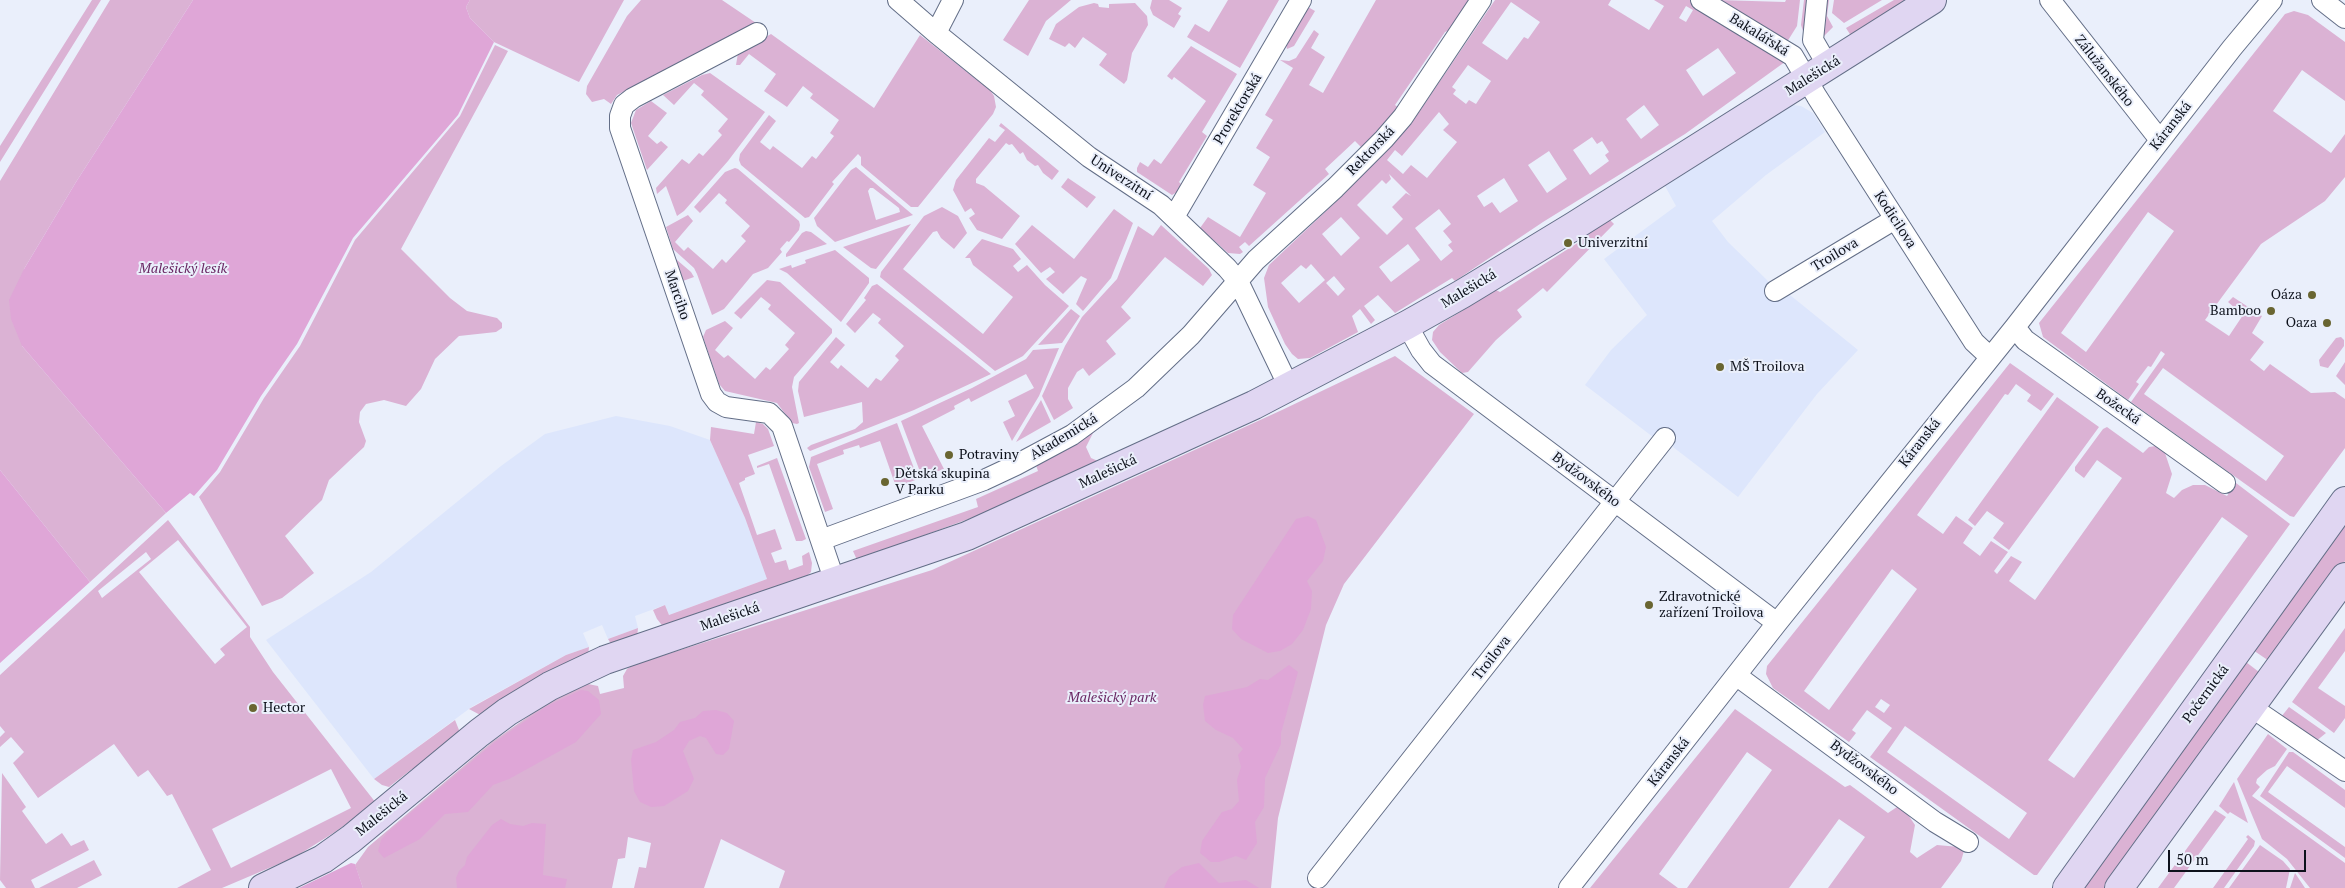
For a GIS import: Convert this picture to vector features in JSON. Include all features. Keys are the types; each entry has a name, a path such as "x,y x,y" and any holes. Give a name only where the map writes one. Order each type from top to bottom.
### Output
{"street":[{"name":"Univerzitní","path":"898,0 1082,152 1152,198 1227,268 1238,281 1289,387"},
{"path":"936,33 953,0"},
{"name":"Prorektorská","path":"1174,217 1301,0"},
{"name":"Rektorská","path":"1238,281 1256,260 1335,188 1403,117 1481,0"},
{"name":"Bakalářská","path":"1702,0 1818,73"},
{"path":"1817,0 1813,40 1818,73"},
{"name":"Malešická","path":"262,888 323,859 351,839 479,733 507,712 550,686 605,660 935,548 998,523 1289,387 1407,325 1574,226 1932,0"},
{"name":"Zálužanského","path":"2050,0 2160,140"},
{"name":"Káranská","path":"1569,888 2272,0"},
{"path":"2322,0 2345,18"},
{"name":"Marciho","path":"757,33 633,98 624,105 620,116 620,128 711,394 726,407 761,410 769,413 785,431 835,582"},
{"name":"Kodicilova","path":"1818,73 1895,219 1974,342 1989,356"},
{"name":"Troilova","path":"1775,291 1895,219"},
{"name":"Akademická","path":"822,540 984,480 1051,448 1072,435 1100,416 1153,374 1191,335 1238,281"},
{"name":"Bydžovského","path":"1407,325 1421,350 1432,364 1777,623"},
{"name":"Božecká","path":"2014,326 2026,340 2225,483"},
{"name":"Troilova","path":"1318,878 1665,438"},
{"name":"Počernická","path":"2067,888 2345,501"},
{"path":"2119,888 2345,577"},
{"name":"Bydžovského","path":"1737,676 1936,822 1968,842"},
{"path":"2251,707 2345,771"}],"shaded area":[{"name":"MŠ Troilova","path":"1793,105 1801,106 1813,113 1825,132 1766,175 1712,221 1728,242 1767,280 1781,299 1790,295 1858,350 1817,394 1738,497 1673,447 1677,437 1655,434 1653,437 1585,385 1611,350 1647,315 1604,259 1676,206 1665,186"},
{"path":"616,416 670,426 710,440 745,518 767,579 669,615 665,605 635,616 638,628 608,639 602,625 583,633 589,647 566,655 473,706 374,779 266,640 371,572 501,466 545,434"}],"green space":[{"path":"92,0 101,0 0,162 0,146"},
{"path":"110,0 193,0 76,182 24,269 22,346 166,513 90,582 0,470 0,181"},
{"name":"Malešický lesík","path":"193,0 470,0 466,7 470,18 494,42 458,115 353,238 297,344 261,396 217,470 194,496 190,493 166,513 22,346 11,319 9,300 24,269 76,182"},
{"path":"470,0 624,0 579,82 494,42 470,18 466,7"},
{"path":"641,0 722,0 756,23 617,95 611,104 604,99 592,102 586,94 587,86 627,16"},
{"path":"1029,0 1071,0 1046,21 1028,56 1003,40"},
{"path":"1152,0 1169,0 1182,8 1178,14 1181,16 1174,28 1153,15 1150,8"},
{"path":"1228,0 1279,0 1240,68 1187,37 1195,24 1209,32"},
{"path":"1376,0 1472,0 1454,28 1445,32 1395,105 1400,109 1364,150 1355,141 1325,169 1329,174 1249,246 1245,242 1239,247 1243,252 1240,254 1228,253 1200,228 1208,217 1240,237 1266,193 1253,185 1270,157 1256,148 1273,120 1265,115 1293,68 1280,60 1289,61 1296,58 1314,30 1319,34 1311,48 1325,57 1309,85 1323,93"},
{"path":"1495,0 1611,0 1608,5 1649,30 1664,6 1654,0 1693,0 1789,59 1685,134 1543,222 1455,281 1452,278 1395,313 1378,295 1364,306 1375,320 1371,324 1360,309 1352,316 1358,332 1310,358 1298,359 1285,344 1268,307 1264,278 1269,265 1342,196 1411,124","holes":["1511,2 1540,22 1528,39 1524,37 1507,60 1482,43","1686,6 1693,10 1686,22 1679,18","1718,48 1736,73 1703,96 1686,70","1468,65 1491,81 1476,104 1469,100 1466,104 1453,94 1456,90 1452,87","1644,105 1659,125 1641,139 1626,119","1439,112 1449,124 1443,130 1457,142 1427,178 1411,165 1403,174 1387,160 1395,150 1402,156","1592,137 1597,144 1602,141 1609,152 1605,155 1609,161 1590,175 1573,150","1549,151 1567,179 1547,193 1528,165","1389,174 1411,196 1406,193 1392,207 1403,219 1387,235 1357,205 1382,180 1386,184 1391,179","1504,178 1518,201 1500,213 1492,202 1484,207 1477,196","1439,209 1451,224 1443,231 1452,242 1448,245 1453,251 1441,261 1415,228","1341,217 1360,238 1341,256 1322,234","1408,244 1420,260 1391,282 1379,267","1311,264 1325,280 1299,303 1281,283 1301,265 1306,269","1334,276 1345,289 1338,296 1326,283"]},
{"path":"1718,0 1785,2 1786,0 1800,0 1797,26 1787,42"},
{"path":"1804,0 1809,0 1805,37 1801,25"},
{"path":"1825,0 1829,0 1827,16 1833,27 1823,37"},
{"path":"1834,0 1882,0 1844,23 1832,13"},
{"path":"1894,0 1915,0 1853,39 1846,28"},
{"path":"1094,3 1098,4 1099,7 1109,8 1109,4 1135,3 1147,16 1148,25 1132,53 1127,80 1124,84 1099,65 1107,54 1083,37 1075,48 1069,43 1065,47 1049,39 1056,24 1079,7"},
{"path":"1308,7 1315,11 1294,46 1287,49 1286,45"},
{"path":"2294,11 2308,15 2345,42 2345,101 2302,70 2273,111 2331,153 2345,134 2345,177 2325,201 2261,244 2205,320 2229,336 2243,315 2228,302 2233,297 2262,316 2252,333 2264,342 2250,360 2264,371 2270,364 2311,393 2335,392 2345,399 2345,448 2294,517 2131,402 2165,354 2161,351 2151,367 2148,366 2136,382 2139,384 2128,400 2043,337 2039,323 2285,14","holes":["2148,212 2174,231 2086,352 2061,333","2163,368 2284,456 2266,481 2144,394"]},
{"path":"771,34 874,108 920,35 990,90 994,96 996,107 993,114 918,207 911,207 861,165 861,157 858,154 832,182 834,184 809,217 805,218 741,165 739,160 740,154 769,115 776,121 760,142 770,150 773,146 802,168 812,156 816,159 834,136 830,133 839,120 810,98 813,94 803,86 787,107 764,91 776,74 749,54 740,65 736,65 738,53"},
{"path":"495,45 508,51 401,249 450,298 467,311 497,318 502,323 502,328 496,332 459,336 435,359 421,389 406,406 384,400 366,404 360,412 359,422 366,441 364,447 329,480 322,500 285,536 314,573 282,598 262,606 199,497 220,472 264,398 300,346 355,240 460,116"},
{"path":"1191,46 1237,74 1202,132 1207,136 1179,182 1181,184 1177,192 1172,195 1137,172 1137,168 1140,162 1148,167 1154,159 1161,164 1206,101 1174,77 1172,80 1167,76"},
{"path":"710,73 765,112 728,161 684,211 677,216 666,186 657,194 656,188 682,159 689,164 699,153 703,156 722,135 718,131 728,119 701,95 704,91 694,83 674,105 663,95 702,75"},
{"path":"651,101 667,113 648,136 657,144 661,141 668,147 647,170 631,123 636,110"},
{"path":"1001,123 1059,171 1052,180 1043,173 1038,165 1035,166 1027,160 1023,152 1020,154 1012,144 1006,143 976,179 976,183 984,186 1020,216 1002,239 977,230 969,218 975,214 971,208 965,212 953,190 956,180 989,138 995,142 1005,130 999,126"},
{"path":"856,167 913,215 835,242 817,226 814,218 851,170","holes":["870,188 873,188 899,208 900,212 876,220 868,191"]},
{"path":"735,168 799,221 800,225 799,230 780,249 782,252 768,268 753,274 724,309 712,315 694,268 673,249 666,227 688,215 693,221 675,242 684,251 688,247 713,269 722,259 726,263 746,241 741,236 750,226 725,203 727,200 719,193 700,213 694,207 725,172"},
{"path":"1068,178 1096,197 1087,208 1061,187"},
{"path":"942,207 958,216 967,233 954,249 941,238 937,231 933,232 903,269 983,334 1013,297 973,265 970,258 965,258 982,239 1013,249 1021,259 1013,266 1018,272 1027,265 1045,285 1069,306 1023,356 995,371 880,277 881,272 924,216"},
{"path":"1114,209 1133,223 1111,278 1083,311 1076,304 1087,279 1081,276 1063,294 1046,279 1055,272 1050,267 1041,273 1015,244 1032,225 1074,259"},
{"path":"1610,220 1614,224 1547,292 1543,288 1517,310 1522,317 1496,340 1468,372 1462,373 1440,352 1432,340 1433,332 1439,325 1496,290 1500,292"},
{"path":"911,224 876,269 871,268 843,247"},
{"path":"1161,225 1209,269 1212,275 1203,286 1165,257 1121,307 1131,318 1106,341 1116,354 1089,376 1083,368 1077,372 1068,388 1068,399 1073,408 1054,420 1042,396 1065,346 1082,317 1117,279 1138,226 1153,236"},
{"path":"806,231 811,232 827,244 786,257 786,254 802,233"},
{"path":"835,250 869,278 869,283 841,322 787,273 779,269 791,265 792,268 806,263 805,260"},
{"path":"670,254 691,272 694,277 680,282"},
{"path":"767,280 780,282 832,329 832,333 794,377 792,387 799,423 797,424 792,423 777,403 725,391 719,384 703,337 706,330 725,321 733,328 715,350 724,358 728,355 755,379 766,367 770,370 789,349 785,345 795,333 768,309 771,305 761,297 741,319 734,313"},
{"path":"877,284 991,374 914,410 810,451 807,448 811,445 855,429 863,422 862,402 804,417 798,391 799,382 836,337 845,345 830,362 838,369 841,365 868,388 876,378 881,381 899,360 895,356 904,346 878,323 881,319 873,313 855,333 846,324 866,300 864,298 872,286"},
{"path":"1071,309 1080,316 1062,343 1038,345"},
{"path":"2341,337 2344,340 2344,346 2328,368 2320,366 2319,360 2336,338"},
{"path":"1059,348 1039,396 1012,441 1003,422 1015,416 1008,401 1034,388 1026,374 971,402 969,398 954,406 955,409 922,426 944,469 922,477 901,421 972,388 1026,359 1033,350"},
{"name":"Malešický park","path":"1395,356 1474,414 1344,584 1326,625 1278,818 1271,888 779,888 785,871 721,839 704,888 634,888 639,867 646,868 651,843 628,837 625,858 618,859 612,888 363,888 355,865 368,847 492,742 546,704 588,684 598,686 600,694 624,688 623,676 627,669 633,665 932,570 1282,410"},
{"path":"2345,362 2345,385 2336,376"},
{"path":"2010,363 2054,394 2041,411 2027,401 2031,395 2016,384 2008,395 2005,394 1917,515 1943,534 1956,516 1973,528 1963,543 1980,556 1991,541 2008,552 1994,571 1997,574 2011,556 2022,562 2009,581 2035,600 2122,478 2097,460 2084,478 2075,471 2075,467 2103,429 2107,427 2143,453 2149,447 2156,446 2165,453 2172,474 2166,493 2174,498 2182,490 2193,485 2205,485 2227,496 2236,483 2290,524 2037,875 2034,875 1870,757 1892,728 1867,710 1852,730 1856,733 1849,742 1773,688 1766,674 1767,666","holes":["2222,517 2248,536 2074,778 2048,760","1892,569 1917,589 1829,710 1804,691","1881,699 1890,705 1884,713 1875,707","1905,726 2027,813 2009,839 1887,752"]},
{"path":"2057,397 2099,427 2009,550 1993,538 2004,523 1987,511 1975,526 1968,520"},
{"path":"1041,400 1051,422 1016,442"},
{"path":"756,422 763,424 768,429 774,446 748,455 755,474 739,483 757,535 775,529 782,549 771,553 775,563 786,560 789,570 803,565 802,556 809,552 812,563 811,572 806,577 665,629 653,610 665,605 669,615 767,579 745,518 710,440 711,427 754,434"},
{"path":"897,423 918,479 902,485 900,482 895,484 880,441 860,448 859,445 843,450 844,454 817,464 833,509 825,512 809,467 811,457"},
{"path":"1094,431 1086,447 1091,458 1098,461 982,514 857,560 853,551 978,507 976,499 1038,471 1036,465"},
{"path":"777,458 806,539 802,541 796,541 769,464 757,468 757,466"},
{"path":"0,470 90,582 0,663"},
{"path":"1308,516 1316,520 1326,547 1323,561 1307,581 1312,591 1311,609 1303,630 1292,644 1280,651 1268,653 1241,639 1232,629 1233,615 1296,519"},
{"path":"2345,516 2345,561 2272,663 2250,648"},
{"path":"168,520 250,627 250,637 273,672 376,803 295,857 222,888 177,888 211,870 172,794 167,796 148,770 138,777 114,744 38,798 13,763 24,752 11,737 0,747 0,737 5,732 0,726 0,675","holes":["178,540 247,627 220,649 225,655 215,664 139,572","146,552 151,559 102,598 98,591","331,769 351,808 231,868 212,829"]},
{"path":"638,628 637,638 611,644 608,639"},
{"path":"2345,628 2345,651 2318,688 2345,706 2345,718 2334,733 2292,702"},
{"path":"589,647 588,656 484,717 469,709 566,655"},
{"path":"2242,659 2263,675 2109,888 2077,888"},
{"path":"1289,665 1298,672 1281,733 1281,744 1265,778 1264,807 1255,822 1257,843 1246,860 1236,856 1219,862 1211,862 1200,853 1202,841 1222,812 1232,809 1239,801 1237,780 1241,767 1238,755 1243,749 1233,738 1216,730 1205,721 1203,705 1205,696 1247,687 1260,679 1268,680"},
{"path":"581,690 588,691 599,700 601,714 576,742 509,779 493,785 468,812 445,814 420,839 384,858 378,851 381,840 388,832 495,742 547,706"},
{"path":"2289,707 2326,733 2315,742 2281,717"},
{"path":"1735,709 1845,787 1850,785 1888,813 1900,805 1902,806 1915,825 1910,852 1917,858 1937,845 1959,847 1964,851 1961,861 1941,888 1828,888 1865,837 1839,819 1789,888 1687,888 1772,770 1747,752 1659,874 1678,888 1590,888"},
{"path":"716,710 727,713 734,721 729,749 723,755 716,754 706,738 700,736 689,741 683,751 694,779 688,791 664,806 651,807 640,802 634,791 631,760 633,750 656,742 674,730 680,722 695,718 703,711"},
{"path":"455,720 461,735 416,773 412,769 389,787 382,785 374,779"},
{"path":"2268,734 2287,749 2275,766 2257,779 2256,783 2260,787 2252,796 2345,863 2345,888 2310,888 2287,859 2262,839 2237,779"},
{"path":"2289,752 2293,752 2345,790 2345,808 2287,766 2268,792 2345,847 2345,858 2260,796"},
{"path":"2,773 26,807 22,811 46,844 62,833 71,846 84,840 89,850 31,880 35,888 6,888 0,880"},
{"path":"2234,782 2248,823 2230,812 2228,814 2219,806"},
{"path":"2215,810 2226,817 2174,888 2158,888"},
{"path":"501,819 510,824 523,826 532,823 546,824 543,875 567,879 565,888 457,888 456,878 459,871 465,865 467,857 492,825"},
{"path":"2248,835 2255,841 2254,846 2224,888 2213,888 2248,839 2246,837"},
{"path":"2260,845 2283,861 2290,869 2286,888 2229,888"},
{"path":"94,860 102,875 77,888 39,888"},
{"path":"351,863 355,864 363,888 299,888"},
{"path":"1199,863 1219,883 1246,880 1259,888 1164,888 1169,877 1182,867"},
{"path":"2295,873 2305,888 2290,888"}],"place":[{"name":"Univerzitní","path":"1568,243"},
{"name":"Oáza","path":"2312,295"},
{"name":"Bamboo","path":"2271,311"},
{"name":"Oaza","path":"2327,323"},
{"name":"MŠ Troilova","path":"1720,367"},
{"name":"Potraviny","path":"949,455"},
{"name":"Dětská skupina V Parku","path":"885,482"},
{"name":"Zdravotnické zařízení Troilova","path":"1649,605"},
{"name":"Hector","path":"253,708"}]}
